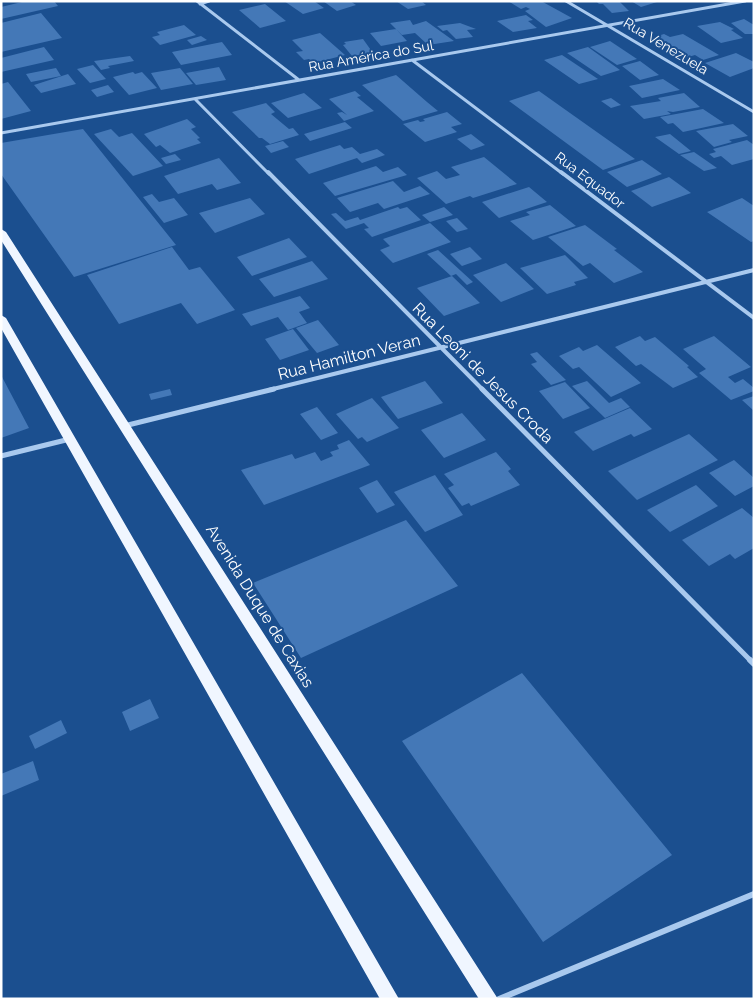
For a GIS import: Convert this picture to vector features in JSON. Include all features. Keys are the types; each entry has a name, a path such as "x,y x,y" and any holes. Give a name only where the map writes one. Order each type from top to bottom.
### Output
{"main road":[{"name":"Avenida Duque de Caxias","path":"1,232 489,999"},
{"path":"1,318 390,999"}],"street":[{"path":"198,2 209,1"},
{"name":"Rua Venezuela","path":"566,1 754,112"},
{"name":"Rua América do Sul","path":"1,133 745,1"},
{"path":"198,2 299,80"},
{"name":"Rua Equador","path":"412,60 754,318"},
{"name":"Rua Leoni de Jesus Croda","path":"194,99 754,664"},
{"name":"Rua Hamilton Veran","path":"124,426 754,270"},
{"path":"1,456 70,439"},
{"path":"499,999 754,894"}],"building":[{"path":"26,1 54,1 58,6 1,19 1,7"},
{"path":"284,1 314,1 324,8 303,14"},
{"path":"323,1 350,1 356,5 337,11"},
{"path":"396,1 421,1 426,5 408,9"},
{"path":"508,1 541,1 572,18 546,27 525,11 530,9 526,7 521,9"},
{"path":"596,1 619,1 629,11 612,13 603,4 599,4"},
{"path":"631,1 657,1 657,2 641,7"},
{"path":"265,4 286,21 260,28 239,10"},
{"path":"41,13 62,38 1,52 1,23"},
{"path":"526,15 533,20 528,21 537,28 513,32 497,21"},
{"path":"744,19 754,25 754,34 745,34 731,23"},
{"path":"410,20 413,25 426,21 454,41 428,45 415,33 402,35 390,23"},
{"path":"720,22 734,29 731,30 743,38 721,43 697,26"},
{"path":"460,23 476,29 467,30 473,37 456,39 447,30 443,31 437,26"},
{"path":"184,25 196,35 160,45 152,37 160,35 157,32"},
{"path":"396,29 407,41 381,46 370,33"},
{"path":"320,33 345,55 314,63 309,59 304,60 296,52 303,51 292,40"},
{"path":"664,34 670,37 683,34 719,55 703,60 695,55 685,58 651,38"},
{"path":"201,36 207,40 192,45 187,40"},
{"path":"363,39 373,53 352,56 343,45 346,44 344,42"},
{"path":"610,41 637,59 617,65 590,47"},
{"path":"222,42 232,55 181,65 172,52"},
{"path":"44,47 54,60 1,72 1,58"},
{"path":"588,47 620,70 601,76 567,53"},
{"path":"736,53 754,62 754,68 730,77 705,63"},
{"path":"562,55 598,79 579,84 544,60"},
{"path":"130,56 134,61 108,66 110,68 101,70 94,61"},
{"path":"640,61 659,75 640,80 622,66"},
{"path":"93,65 106,79 90,83 77,69"},
{"path":"219,67 226,80 196,85 186,73"},
{"path":"56,68 61,76 31,82 26,74"},
{"path":"180,68 193,84 161,90 151,73"},
{"path":"133,72 135,74 142,72 157,88 129,95 113,77"},
{"path":"68,74 76,84 41,93 34,85"},
{"path":"396,75 438,111 403,121 362,85"},
{"path":"663,79 680,90 642,98 629,86"},
{"path":"8,82 31,111 1,119 1,84"},
{"path":"108,85 114,92 97,97 91,90"},
{"path":"355,91 361,96 357,97 374,111 344,121 337,113 342,112 347,115 329,99"},
{"path":"539,91 635,159 603,170 509,101"},
{"path":"304,93 322,108 288,118 271,103"},
{"path":"684,93 700,107 673,112 667,111 671,114 644,119 630,106 661,101 658,98"},
{"path":"611,98 621,105 611,108 601,101"},
{"path":"266,103 275,112 271,114 289,129 293,128 299,135 270,144 259,138 232,112"},
{"path":"703,109 724,123 683,132 673,123 668,124 660,117"},
{"path":"447,112 462,124 451,127 457,132 425,142 403,124 418,120 420,122 425,121 423,119"},
{"path":"187,119 196,127 191,129 200,138 197,139 201,143 170,153 160,145 156,147 144,134"},
{"path":"345,122 352,128 310,141 304,134"},
{"path":"733,124 748,136 729,140 732,142 714,147 696,131"},
{"path":"83,129 176,245 74,277 1,174 1,143"},
{"path":"111,129 119,137 132,133 163,166 133,176 94,134"},
{"path":"471,134 485,145 471,150 457,139"},
{"path":"670,134 691,151 679,154 655,137"},
{"path":"747,140 754,145 754,159 732,165 721,156 714,158 709,154 716,152 713,149"},
{"path":"283,141 289,147 271,153 265,146"},
{"path":"340,145 344,149 352,147 360,154 377,149 385,155 362,163 357,158 309,174 295,159"},
{"path":"694,152 717,168 704,171 680,155"},
{"path":"175,154 181,160 166,164 161,158"},
{"path":"484,157 517,184 473,198 470,196 446,204 417,178 437,171 446,179 460,175 451,167"},
{"path":"219,158 241,183 217,190 212,184 178,194 164,176"},
{"path":"642,160 662,174 627,187 607,172"},
{"path":"376,166 383,172 398,167 407,175 335,196 323,183"},
{"path":"669,177 691,193 652,207 631,191"},
{"path":"393,181 404,192 420,186 430,194 384,209 378,203 350,212 337,198"},
{"path":"529,187 547,202 499,218 482,202"},
{"path":"152,194 159,202 174,198 188,215 164,223 143,197"},
{"path":"250,198 265,214 215,233 199,213"},
{"path":"742,198 754,206 754,241 751,242 707,212"},
{"path":"550,205 576,226 533,240 510,221 530,215 526,212"},
{"path":"398,207 400,209 407,207 421,220 372,237 364,229 369,228 364,223 346,229 331,214 336,213 345,221 358,217 360,220"},
{"path":"444,207 453,215 430,222 422,215"},
{"path":"457,218 468,229 457,232 446,221"},
{"path":"430,223 451,242 393,263 380,250 390,246 383,239"},
{"path":"585,225 617,249 614,250 643,272 614,283 590,263 583,266 548,237"},
{"path":"289,238 307,257 252,276 237,257"},
{"path":"172,247 189,270 200,267 235,310 197,324 181,303 119,324 87,275"},
{"path":"470,247 482,259 462,266 450,254"},
{"path":"438,250 473,282 467,285 456,274 451,276 427,254"},
{"path":"565,255 588,278 574,282 576,285 547,294 520,268"},
{"path":"312,261 328,279 274,297 259,279"},
{"path":"506,263 534,289 501,302 473,275"},
{"path":"452,276 480,303 444,316 417,288"},
{"path":"300,296 310,308 299,312 307,323 288,330 278,317 251,326 242,314"},
{"path":"318,320 339,345 317,353 296,328"},
{"path":"293,329 309,350 280,360 265,339"},
{"path":"640,336 645,341 655,337 689,366 687,367 698,377 673,388 641,364 636,366 615,347"},
{"path":"714,336 751,367 728,377 735,383 743,379 754,388 754,391 731,400 699,373 706,369 683,349"},
{"path":"597,345 641,383 611,397 579,367 573,369 559,356 579,347 583,351"},
{"path":"537,352 566,380 551,385 531,364 537,362 530,354"},
{"path":"1,375 29,428 1,438"},
{"path":"425,381 443,403 398,419 381,397"},
{"path":"587,381 609,403 621,398 630,407 605,418 572,386"},
{"path":"565,382 590,408 563,419 539,391"},
{"path":"170,389 172,395 151,400 149,394"},
{"path":"754,396 754,411 742,400"},
{"path":"372,398 399,428 367,442 362,437 358,439 336,414"},
{"path":"317,407 338,433 321,440 300,414"},
{"path":"630,408 652,429 634,437 631,434 593,451 574,432"},
{"path":"462,413 486,440 444,458 421,430"},
{"path":"689,434 718,460 637,500 608,471"},
{"path":"349,440 370,465 264,505 241,470 292,454 295,459 315,452 321,461 333,456 330,452 339,449 337,445"},
{"path":"496,452 511,469 508,471 520,485 471,506 469,503 462,506 448,488 454,485 444,474"},
{"path":"734,460 754,478 754,486 735,496 709,473"},
{"path":"435,475 463,515 425,532 394,492"},
{"path":"377,480 395,505 377,513 359,488"},
{"path":"696,485 718,506 670,532 647,510"},
{"path":"742,508 754,518 754,548 735,559 730,554 709,566 682,540"},
{"path":"406,520 458,586 301,658 253,583"},
{"path":"522,673 672,855 543,942 402,741"},
{"path":"150,699 159,718 130,731 122,712"},
{"path":"61,720 67,733 35,749 29,736"},
{"path":"33,761 39,780 1,796 1,774"}]}
